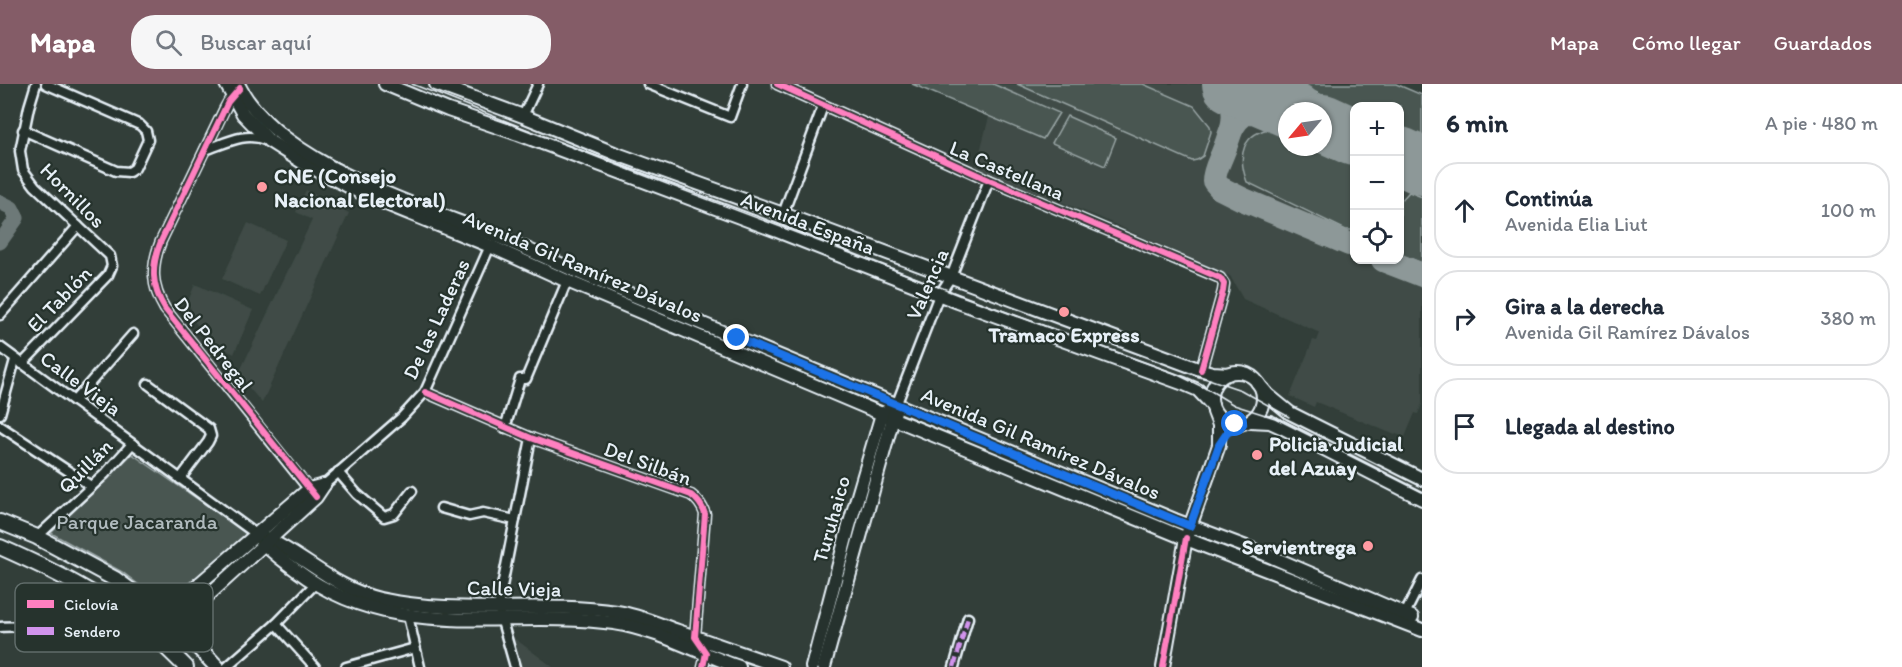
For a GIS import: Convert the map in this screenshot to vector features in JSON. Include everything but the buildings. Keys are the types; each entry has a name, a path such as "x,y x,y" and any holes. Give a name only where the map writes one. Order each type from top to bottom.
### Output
{"main road":[{"name":"Avenida España","path":"385,84 448,110 777,231 939,295 1184,384 1198,390 1213,408"},
{"name":"Avenida España","path":"435,84 614,153 1201,370 1228,374"},
{"name":"Avenida Gil Ramírez Dávalos","path":"234,88 249,122 268,141 322,174 587,276 897,404 1188,532"},
{"name":"Avenida Gil Ramírez Dávalos","path":"234,88 286,140 310,156 404,206"},
{"name":"Avenida Gil Ramírez Dávalos","path":"492,241 567,281 888,416 1403,618 1422,630"},
{"path":"1219,445 1219,424 1213,408 1211,392 1215,383 1228,374 1244,373 1290,413 1422,479"},
{"path":"1163,667 1188,532 1219,445 1227,433 1247,423 1259,413 1263,402 1261,388 1257,382"},
{"name":"Turuhaico","path":"812,667 849,526 888,416 897,404"},
{"path":"1213,408 1227,423 1270,422 1422,499"},
{"path":"824,667 862,530 888,416"},
{"name":"De las Laderas","path":"200,583 256,534 324,484"},
{"name":"De las Laderas","path":"213,591 267,542 312,493"},
{"path":"0,522 37,537 121,583"},
{"path":"849,526 862,530"},
{"name":"Calle Vieja","path":"256,534 315,584 353,603 379,611 408,616 452,619 500,613 579,608 620,612 781,667"},
{"name":"Calle Vieja","path":"267,542 339,584 369,596 428,606 617,624 644,631 705,661 739,667"},
{"path":"0,547 73,583"},
{"name":"Avenida Gil Ramírez Dávalos","path":"1403,618 1422,621"},
{"path":"170,652 186,667"},
{"path":"203,652 217,667"}],"street":[{"name":"Hornillos","path":"36,84 23,130 20,152 23,170 35,186 110,256"},
{"path":"23,130 116,171 129,172 135,168 148,140 146,131 140,125 46,84"},
{"path":"523,116 538,84"},
{"path":"648,84 730,117 742,84"},
{"name":"La Castellana","path":"777,84 989,180 1220,278 1224,284 1201,370"},
{"name":"Del Pedregal","path":"234,88 155,255 153,277 155,290 165,309 312,493"},
{"path":"783,214 823,106"},
{"path":"205,150 248,136 268,141"},
{"name":"Valencia","path":"897,404 939,295 951,277 989,180"},
{"path":"0,315 78,226"},
{"name":"De las Laderas","path":"324,484 402,417 425,392 492,241"},
{"name":"El Tablón","path":"0,414 19,362 108,274 112,266 110,256"},
{"path":"505,428 520,379 526,379 567,281"},
{"path":"74,400 133,333"},
{"name":"Calle Vieja","path":"0,347 256,534"},
{"path":"148,384 209,429 211,436 208,442 180,479"},
{"name":"Del Silbán","path":"425,392 505,428 691,495 697,500 705,514 695,637"},
{"path":"0,426 91,486"},
{"path":"515,667 500,613 531,438"},
{"name":"Quillán","path":"37,537 105,474 132,444"},
{"path":"338,472 357,494 384,517 394,514 412,491"},
{"path":"441,508 469,516 481,513 515,520"},
{"path":"1403,618 1422,580"},
{"path":"227,667 276,624 315,584"},
{"path":"408,616 420,667"},
{"path":"954,667 968,618"},
{"path":"276,624 315,667"},
{"path":"0,627 15,626"},
{"path":"695,637 705,661"},
{"path":"345,667 415,648"}],"shaded area":[{"path":"912,84 1396,84 1422,95 1422,404 1418,414 1415,413 1405,437 1316,402 1314,407 1290,396 1313,340 1317,341 1320,333 1243,299 1230,276 1096,216 976,167 989,117"},
{"path":"306,190 349,213 262,403 238,375 312,220 296,212"},
{"path":"248,223 286,240 260,296 222,279"},
{"path":"195,284 253,310 234,354 210,341 189,315 191,308 186,306"},
{"path":"514,638 553,667 522,667"}],"green space":[{"path":"912,84 993,84 1059,113 1043,139"},
{"path":"1017,84 1143,84 1194,106 1210,126 1211,132 1203,156 1192,161"},
{"path":"1297,84 1396,84 1422,95 1422,137 1404,130 1404,102 1350,102 1350,107"},
{"path":"1067,116 1116,138 1105,166 1052,143"},
{"path":"1273,128 1278,130 1278,156 1332,155 1350,163 1350,230 1247,182 1242,163 1245,147 1254,135"},
{"path":"1409,192 1422,197 1422,263 1404,256 1404,198"},
{"name":"Parque Jacaranda","path":"132,454 247,533 190,583 136,583 122,572 51,533"},
{"path":"253,538 260,545 213,587 213,583 204,583"}],"waterway":[{"path":"0,202 12,208 17,218 0,242"}],"taxiway":[{"path":"1221,84 1232,104 1234,116 1232,128"},
{"path":"1278,107 1251,110 1237,120 1216,169 1214,181 1220,188 1242,199 1350,244"},
{"path":"1404,174 1422,171"},
{"path":"1393,264 1422,275"}],"runway":[{"path":"1231,84 1278,104"},
{"path":"1332,127 1350,135"},
{"path":"1404,158 1422,166"}],"tram line":[{"path":"412,84 630,170 1174,373 1234,405 1275,418 1422,492"},
{"path":"1191,373 1241,390 1289,417"}],"marked path":[{"path":"954,667 968,618"}],"cycle path":[{"path":"777,84 989,180 1220,278 1224,284 1223,291 1201,370"},
{"path":"240,88 228,102 161,241 155,259 155,284 165,309 316,497"},
{"path":"425,392 531,438 691,495 696,499 705,514 695,637 706,653 703,667"},
{"path":"1163,667 1186,538"}],"place":[{"name":"CNE (Consejo Nacional Electoral)","path":"262,187"},
{"name":"Tramaco Express","path":"1064,312"},
{"name":"Policia Judicial del Azuay","path":"1257,455"},
{"name":"Servientrega","path":"1368,546"}],"route":[{"path":"737,338 1190,526 1219,445 1227,433 1243,424 1235,424"}]}
